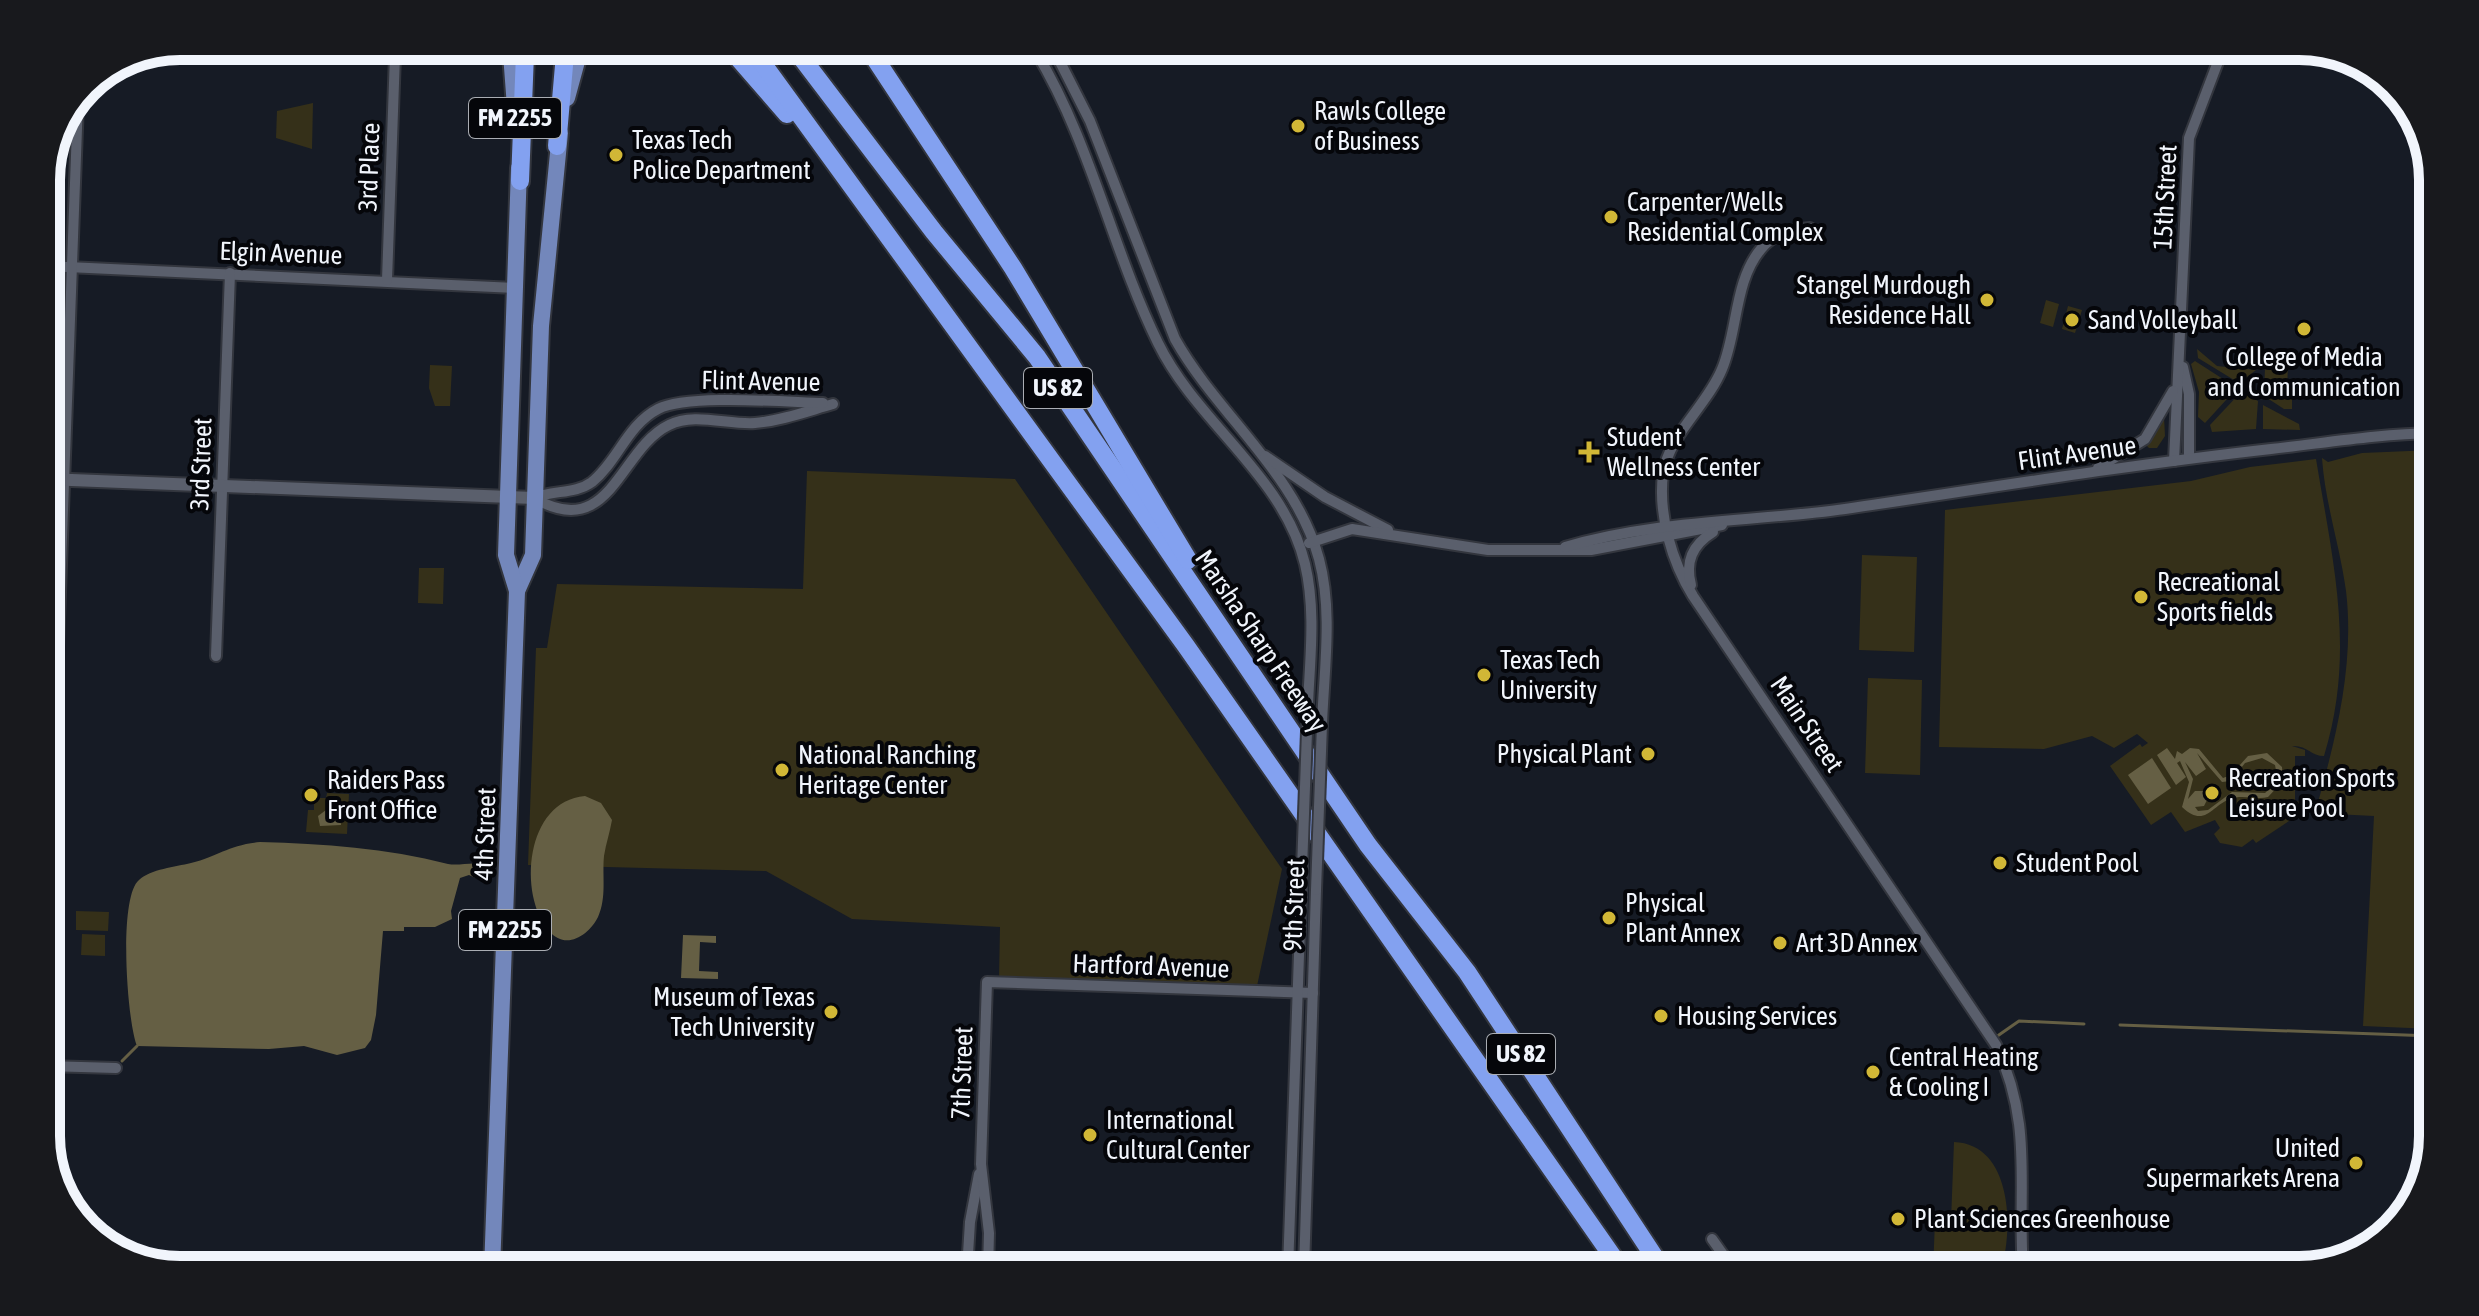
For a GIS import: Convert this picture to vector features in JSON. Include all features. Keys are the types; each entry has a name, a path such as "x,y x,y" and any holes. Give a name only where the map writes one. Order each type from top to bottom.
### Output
{"highway":[{"path":"520,181 525,60"},
{"path":"557,146 564,60"},
{"path":"740,60 875,215"},
{"name":"US 82","path":"760,60 1195,659 1612,1256"},
{"name":"Marsha Sharp Freeway","path":"803,60 934,232 1037,357 1368,845 1467,972 1654,1256"},
{"path":"883,60 1013,268 1217,608 1288,713 1296,739"}],"main road":[{"name":"4th Street","path":"493,1256 517,591 506,555 520,181 511,60"},
{"name":"FM 2255","path":"557,146 578,60"},
{"name":"4th Street","path":"517,591 533,555 541,326 557,146"}],"street":[{"name":"3rd Place","path":"387,280 395,60"},
{"path":"1040,60 1081,143 1159,345 1197,403 1269,490 1299,545"},
{"name":"Flint Avenue","path":"1059,60 1090,121 1175,339 1193,370 1286,488 1313,542"},
{"name":"15th Street","path":"2174,461 2189,138 2219,60"},
{"path":"60,601 77,118"},
{"name":"Main Street","path":"1810,228 1771,238 1755,257 1747,274 1735,332 1720,374 1704,405 1677,438 1666,463 1663,489 1675,566 1996,1045 2014,1091 2022,1127 2023,1256"},
{"name":"Elgin Avenue","path":"60,267 515,288"},
{"name":"3rd Street","path":"216,656 230,273"},
{"name":"15th Street","path":"2180,358 2189,394 2189,458"},
{"path":"2074,476 2112,462 2145,439 2174,390 2180,358"},
{"name":"Flint Avenue","path":"60,479 534,498 553,491 579,489 592,482 642,420 666,405 690,401 833,404 758,423 674,423 650,440 614,488 600,500 573,509 552,509 534,498"},
{"name":"Flint Avenue","path":"1299,545 1352,529 1394,533 1439,545 1488,550 1565,547 1591,550 1669,532 2189,458 2354,437 2419,434"},
{"name":"Flint Avenue","path":"1254,447 1325,497 1394,533"},
{"path":"1696,600 1688,569 1692,553 1708,535 1729,523"},
{"name":"9th Street","path":"1304,1256 1325,602 1313,542"},
{"name":"9th Street","path":"1289,1256 1311,602 1299,545"},
{"name":"Hartford Avenue","path":"987,982 1313,993"},
{"name":"7th Street","path":"987,982 981,1164 989,1233 988,1256"},
{"path":"60,1066 116,1068"},
{"name":"7th Street","path":"968,1256 970,1222 981,1164"},
{"path":"1712,1239 1724,1256"}],"shaded area":[{"path":"313,103 312,149 276,138 277,111"},
{"name":"Sand Volleyball","path":"2046,300 2059,304 2053,327 2040,323"},
{"name":"Sand Volleyball","path":"2068,306 2082,310 2075,333 2062,329"},
{"path":"2197,349 2217,366 2256,370 2239,383 2198,358"},
{"path":"2273,358 2288,359 2287,398 2292,399 2292,409 2284,409 2264,396 2265,367"},
{"path":"2195,361 2237,388 2205,423 2198,417 2199,392 2191,364"},
{"path":"430,365 452,366 450,406 435,406 429,388"},
{"path":"2241,392 2258,401 2256,429 2212,432 2210,425"},
{"path":"2263,405 2299,424 2300,430 2263,429"},
{"path":"2164,417 2165,436 2157,448 2149,448 2145,444"},
{"path":"2419,451 2419,1028 2363,1026 2374,816 2315,813 2336,731 2348,647 2346,591 2322,458 2328,462 2362,453"},
{"name":"Recreational Sports fields","path":"2316,459 2338,607 2339,680 2334,718 2324,756 2302,747 2292,746 2305,750 2305,756 2295,756 2295,773 2302,773 2302,784 2295,785 2295,801 2304,802 2301,813 2256,843 2253,839 2242,847 2220,843 2214,834 2220,828 2215,820 2185,832 2171,812 2151,825 2110,766 2140,744 2142,747 2148,743 2137,734 2114,748 2092,736 2044,749 1939,747 1945,510 2191,481 2250,467"},
{"name":"National Ranching Heritage Center","path":"807,471 1015,479 1282,869 1257,986 999,979 1000,927 852,919 766,871 528,865 536,648 547,648 557,584 803,589"},
{"path":"1862,555 1917,557 1914,652 1859,650"},
{"path":"419,568 444,568 443,604 418,603"},
{"path":"1868,678 1922,680 1920,775 1865,773"},
{"path":"2167,748 2175,759 2177,751 2182,754 2190,748 2199,749 2223,778 2231,775 2248,756 2267,753 2282,767 2283,781 2268,797 2235,798 2208,814 2197,816 2182,807 2189,782 2180,761 2177,763 2186,777 2176,785 2157,755","holes":["2197,753 2222,782 2231,781 2245,763 2262,758 2275,765 2278,781 2265,793 2232,792 2208,810 2198,811 2195,807 2204,806 2209,796 2206,791 2195,791 2188,799 2193,779 2185,762 2196,776 2206,769"]},
{"path":"2152,758 2171,788 2148,804 2128,775"},
{"path":"327,793 349,794 347,834 306,832 308,810 314,810 314,798 326,798"},
{"path":"585,796 601,803 612,820 604,856 602,902 598,917 589,930 576,938 563,940 549,931 539,915 531,874 533,852 539,831 550,814 565,802"},
{"path":"338,801 341,825 320,826 318,816"},
{"path":"260,842 355,848 448,864 480,864 484,865 484,882 469,875 460,878 451,911 452,919 435,927 383,931 376,1015 371,1040 365,1048 337,1055 304,1046 269,1049 137,1046 130,1012 126,960 132,891 144,876 157,871"},
{"path":"76,911 109,912 108,931 76,930"},
{"path":"82,934 105,935 105,956 81,955"},
{"path":"683,935 716,936 716,943 700,942 699,971 718,972 718,979 681,978"},
{"path":"1954,1142 1973,1146 1988,1157 1998,1173 2007,1212 2004,1256 1934,1256 1935,1221 1951,1221"}],"waterway":[{"path":"1996,1037 2019,1021 2084,1024"},
{"path":"2120,1025 2419,1036"},
{"path":"122,1061 137,1046"}],"place":[{"name":"Rawls College of Business","path":"1298,126"},
{"name":"Texas Tech Police Department","path":"616,155"},
{"name":"Carpenter/Wells Residential Complex","path":"1611,217"},
{"name":"Stangel Murdough Residence Hall","path":"1987,300"},
{"name":"Sand Volleyball","path":"2072,320"},
{"name":"College of Media and Communication","path":"2304,329"},
{"name":"Student Wellness Center","path":"1589,452"},
{"name":"Recreational Sports fields","path":"2141,597"},
{"name":"Texas Tech University","path":"1484,675"},
{"name":"Physical Plant","path":"1648,754"},
{"name":"National Ranching Heritage Center","path":"782,770"},
{"name":"Recreation Sports Leisure Pool","path":"2212,793"},
{"name":"Raiders Pass Front Office","path":"311,795"},
{"name":"Student Pool","path":"2000,863"},
{"name":"Physical Plant Annex","path":"1609,918"},
{"name":"Art 3D Annex","path":"1780,943"},
{"name":"Museum of Texas Tech University","path":"831,1012"},
{"name":"Housing Services","path":"1661,1016"},
{"name":"Central Heating & Cooling I","path":"1873,1072"},
{"name":"International Cultural Center","path":"1090,1135"},
{"name":"United Supermarkets Arena","path":"2356,1163"},
{"name":"Plant Sciences Greenhouse","path":"1898,1219"}]}
